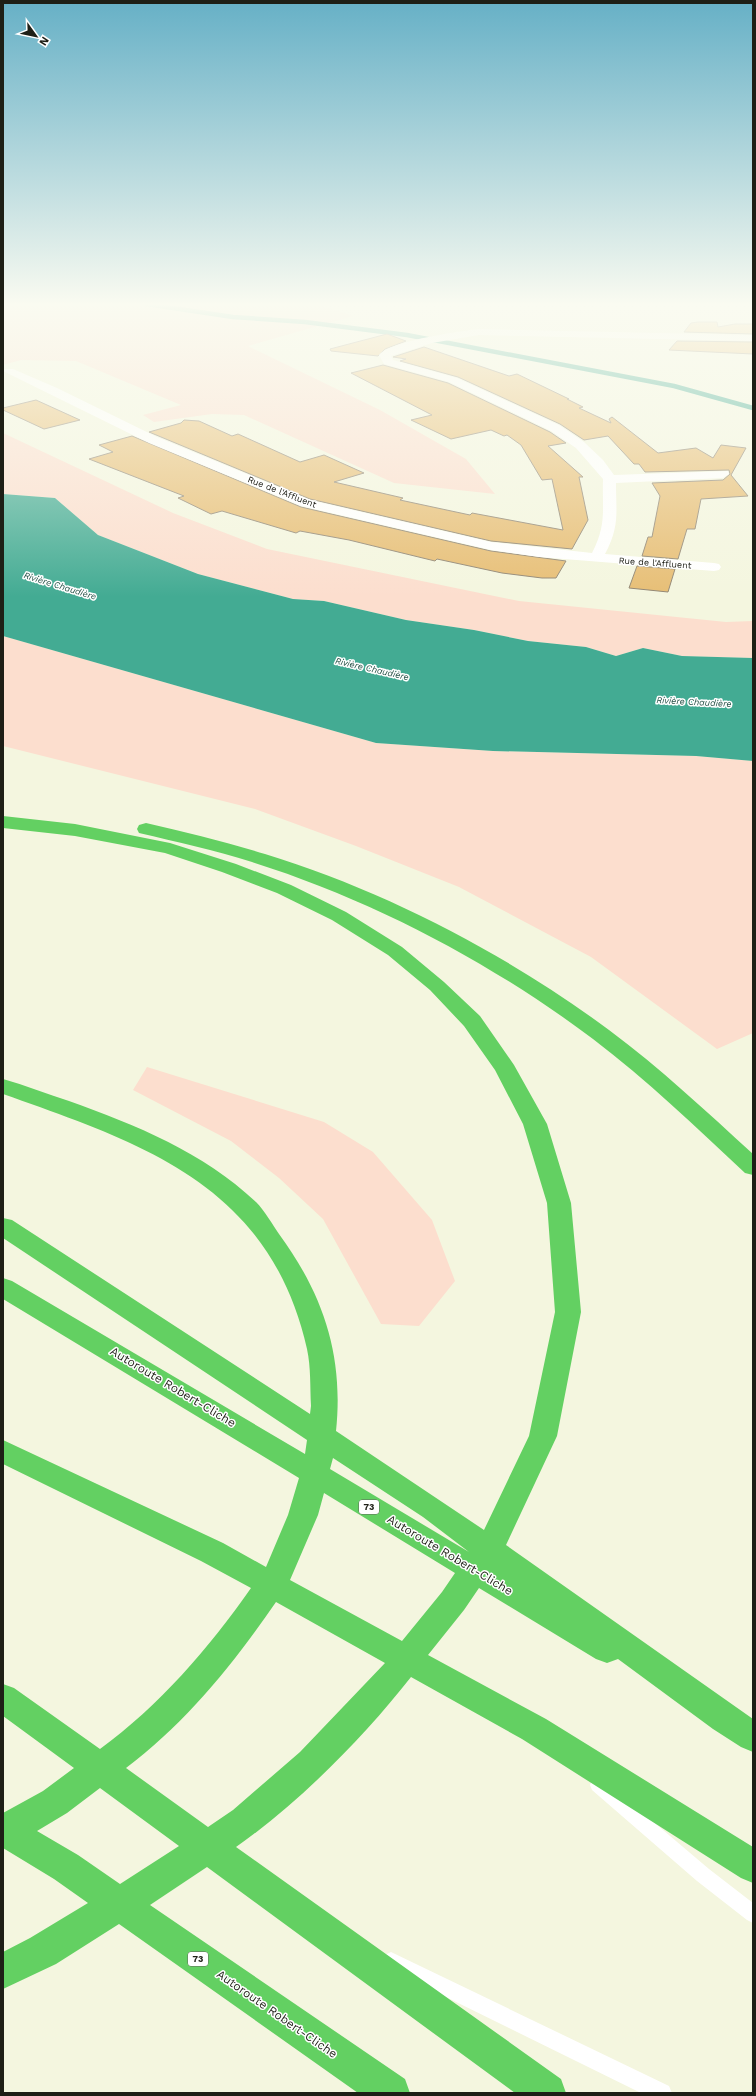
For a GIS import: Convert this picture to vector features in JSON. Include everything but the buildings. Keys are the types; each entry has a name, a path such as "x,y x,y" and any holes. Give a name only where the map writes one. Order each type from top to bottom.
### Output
{"highway":[{"path":"3,811 72,818 134,827 213,843 253,856 352,893 413,922 511,975 579,1019 691,1109 753,1167"},
{"path":"3,822 74,830 170,849 284,888 339,916 395,951 437,986 472,1021 506,1070 535,1124 559,1203 568,1312 543,1436 500,1530 453,1601 388,1682 312,1763 244,1821 160,1879 43,1951 3,1971"},
{"path":"3,1086 108,1123 163,1148 210,1177 248,1210 279,1252 304,1295 321,1350 325,1406 319,1457 303,1515 280,1571 240,1629 183,1696 125,1750 55,1802 3,1830"},
{"path":"3,1226 433,1509 745,1731"},
{"name":"Autoroute Robert-Cliche","path":"3,1287 186,1394 411,1533 745,1731"},
{"path":"3,1451 212,1552 534,1729 753,1866"},
{"path":"3,1698 547,2093"},
{"name":"Autoroute Robert-Cliche","path":"3,1830 66,1867 391,2093"}],"street":[{"name":"Rue de l'Affluent","path":"76,402 152,440 306,503 490,546 539,553 714,567"},
{"path":"499,402 555,428 580,445 598,463 610,479 609,494 611,515 600,551 596,558"},
{"path":"610,479 723,474"}],"lane":[{"path":"534,1729 702,1875 753,1914"},
{"path":"313,1923 662,2093"}],"shaded area":[{"path":"173,402 363,402 466,459 495,494 394,483 244,415 212,414 154,422 143,415 181,405"},
{"path":"3,433 173,513 267,549 519,601 726,622 753,621 753,658 682,656 643,648 616,656 586,647 528,641 474,630 406,620 324,601 293,599 198,574 98,535 55,498 3,494"},
{"path":"3,636 376,743 493,751 696,756 753,761 753,1033 717,1049 591,957 459,887 356,846 255,809 3,746"},
{"path":"147,1067 324,1122 373,1152 432,1220 455,1281 419,1326 381,1324 323,1219 279,1178 231,1141 133,1090"}],"water":[{"name":"Rivière Chaudière","path":"3,494 55,498 98,535 198,574 293,599 324,601 406,620 474,630 528,641 586,647 616,656 643,648 682,656 753,658 753,761 696,756 493,751 376,743 3,636"}],"waterway":[{"path":"731,402 753,408"}]}
